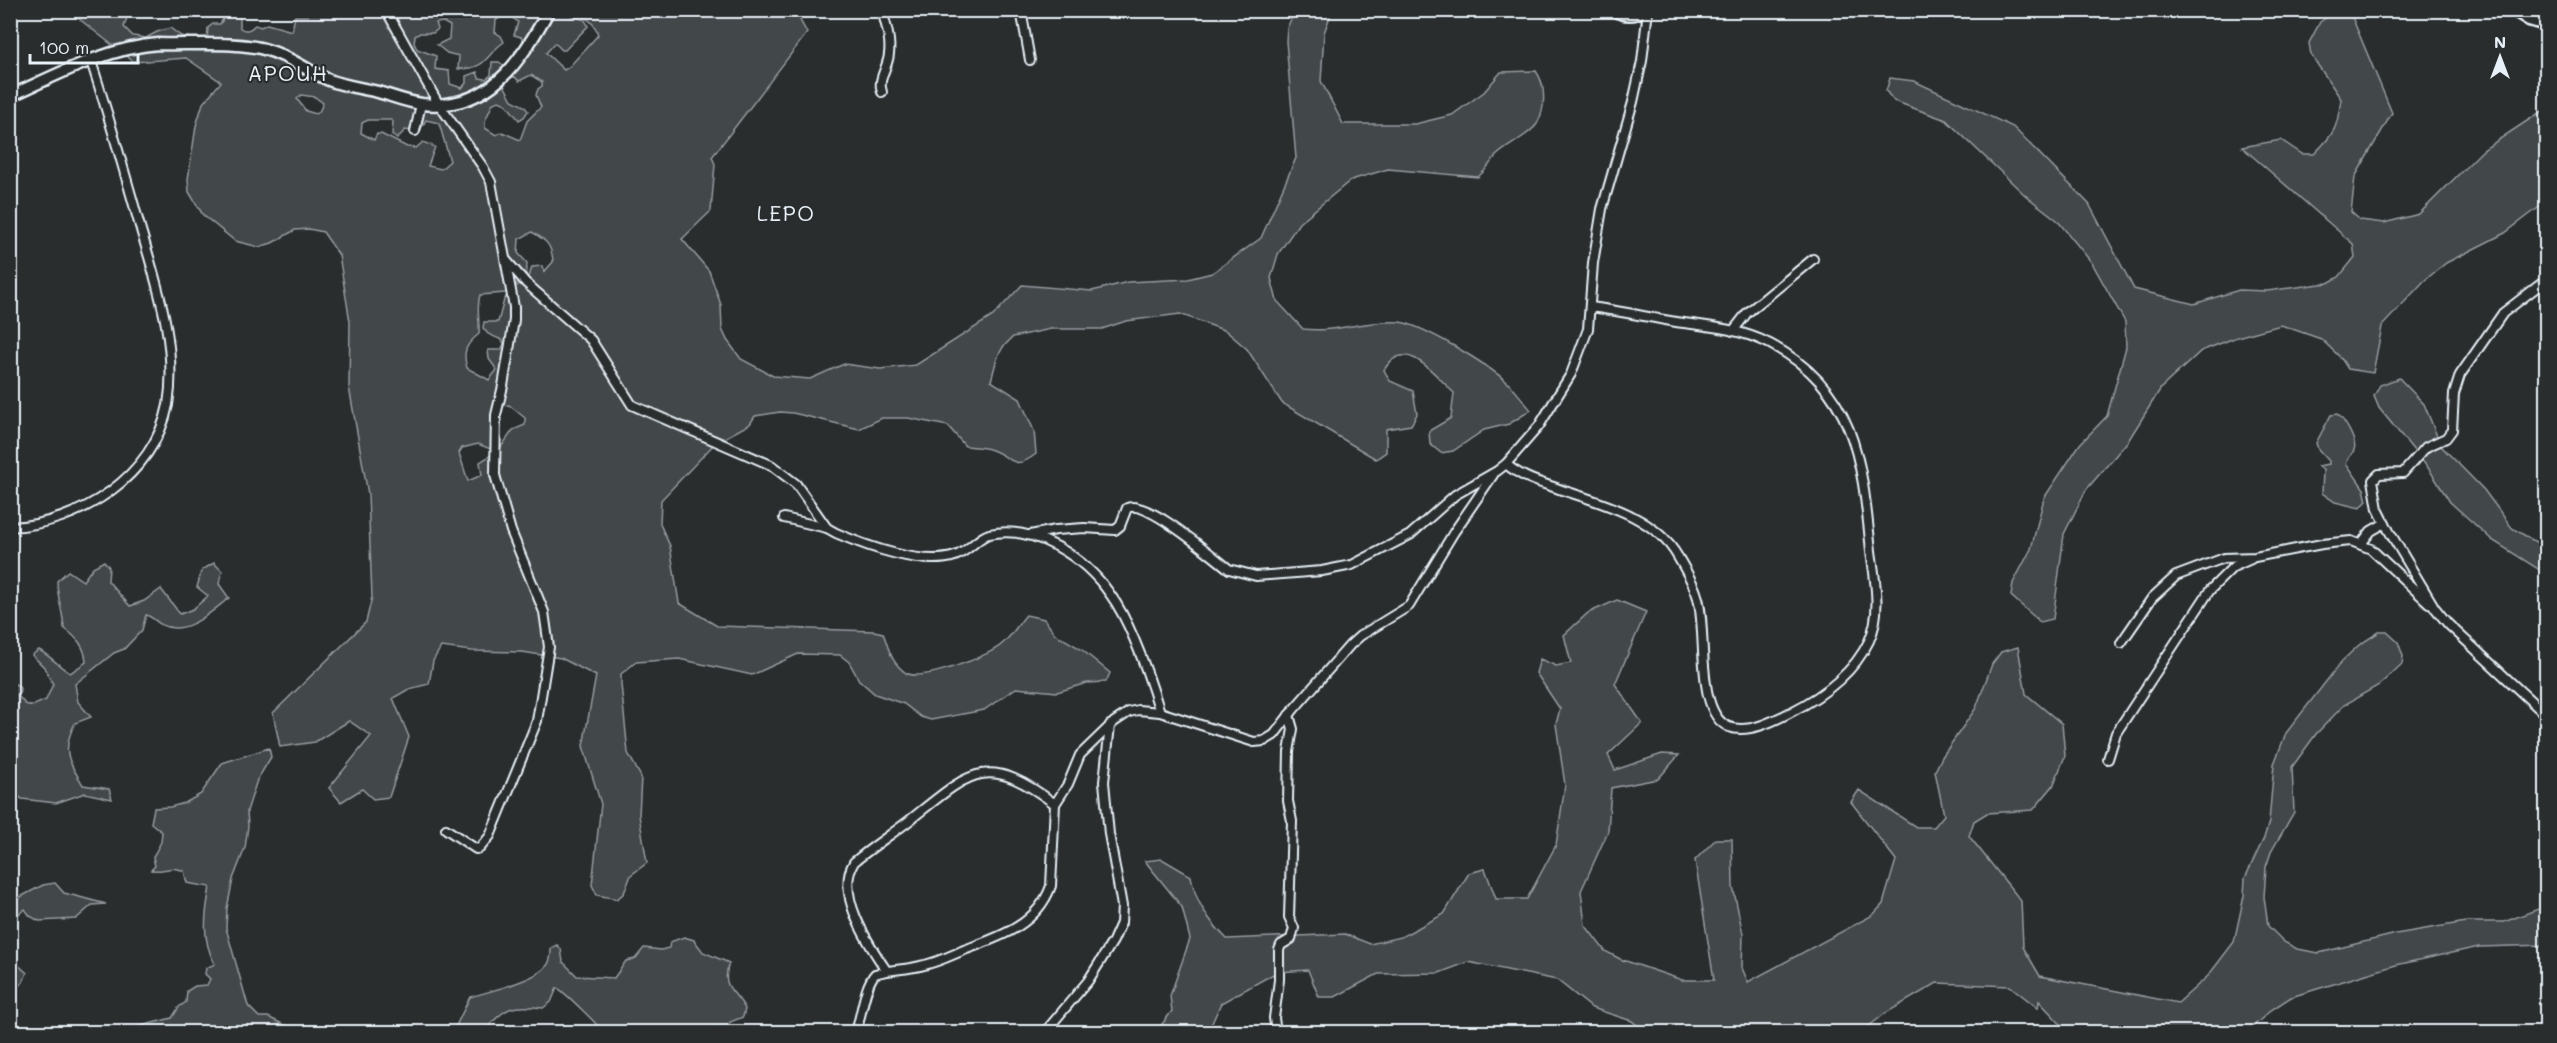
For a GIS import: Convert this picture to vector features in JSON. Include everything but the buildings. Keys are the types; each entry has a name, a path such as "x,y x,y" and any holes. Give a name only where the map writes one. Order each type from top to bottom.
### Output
{"street":[{"path":"386,10 438,103 488,176 505,258 514,320 506,359 504,386 496,416 495,475 511,531 544,612 549,647 537,722 490,836 480,848 476,849 446,829"},
{"path":"10,96 91,61 142,45 158,44 264,48 328,80 421,104 438,103 471,97 501,80 526,50 549,10"},
{"path":"882,10 889,41 889,55 881,79 882,92"},
{"path":"1020,10 1030,60"},
{"path":"1614,10 1630,15 1640,14 1646,10"},
{"path":"1030,535 1084,528 1115,530 1120,526 1127,508 1137,506 1154,513 1229,569 1240,574 1256,576 1322,571 1352,565 1392,546 1410,535 1455,495 1506,464 1539,426 1571,374 1588,329 1593,263 1602,209 1633,102 1642,61 1646,10"},
{"path":"2512,10 2529,20 2547,25"},
{"path":"10,527 57,518 90,505 112,492 141,463 160,429 168,405 170,353 168,335 139,224 91,61"},
{"path":"415,131 421,104"},
{"path":"505,258 526,283 591,340 632,405 771,465 796,484 827,528"},
{"path":"1733,330 1747,313 1814,259"},
{"path":"2434,608 2385,523 2378,508 2373,480 2379,474 2403,473 2426,447 2446,438 2452,430 2454,394 2468,361 2503,313 2547,280"},
{"path":"1506,464 1529,480 1647,523 1665,538 1677,554 1698,596 1707,696 1714,712 1727,727 1742,729 1775,720 1825,694 1851,668 1869,642 1876,622 1877,600 1865,490 1857,448 1842,412 1831,394 1816,377 1769,344 1733,330 1591,307"},
{"path":"856,1032 871,978 875,974 886,970 931,963 1004,935 1023,924 1034,914 1047,895 1050,886 1055,804 1068,784 1080,755 1110,725 1129,712 1138,710 1160,712 1254,742 1264,741 1274,735 1359,636 1409,606 1454,532 1497,471"},
{"path":"784,518 827,528 861,543 924,558 949,558 958,555 988,534 1006,532 1030,535 1061,549 1088,570 1110,593 1143,661 1160,712"},
{"path":"2361,544 2371,531 2385,523"},
{"path":"2121,643 2152,598 2176,576 2224,558 2255,557 2322,544 2351,542 2361,544 2381,557 2455,631 2547,715"},
{"path":"2108,759 2116,733 2210,590 2232,567 2255,557"},
{"path":"1276,1032 1274,1018 1279,980 1279,950 1281,945 1291,939 1294,928 1289,917 1292,821 1288,801 1289,752 1293,729 1289,715"},
{"path":"1045,1032 1088,981 1113,941 1121,923 1122,906 1109,834 1104,782 1110,725"},
{"path":"886,970 852,908 849,878 854,862 938,795 977,775 1006,776 1035,789 1055,804"}],"shaded area":[{"path":"69,11 138,11 128,14 124,27 133,36 146,38 170,28 181,36 207,41 208,28 213,24 220,24 227,13 233,11 240,13 240,28 244,30 255,25 261,27 267,24 292,31 295,16 308,16 309,11 566,11 572,16 585,20 588,26 565,50 555,43 546,53 564,70 598,35 593,24 587,18 575,13 576,11 795,11 807,33 712,157 715,164 711,211 682,239 709,271 721,305 722,329 741,359 773,376 810,379 844,364 880,369 916,365 993,316 1022,285 1092,291 1128,282 1188,279 1212,273 1261,238 1296,158 1286,41 1287,28 1295,11 1332,11 1324,33 1321,81 1343,124 1415,124 1452,115 1484,92 1501,72 1536,71 1542,83 1544,97 1542,111 1534,128 1496,156 1478,177 1388,169 1351,180 1299,223 1278,254 1271,278 1277,301 1303,329 1315,330 1399,322 1424,330 1471,356 1498,375 1510,385 1531,410 1509,424 1484,430 1453,451 1441,453 1430,444 1429,431 1451,418 1454,393 1420,361 1401,356 1392,360 1384,370 1390,381 1413,391 1417,414 1411,425 1386,429 1386,452 1376,459 1282,403 1247,349 1226,331 1180,314 1126,321 1102,329 1051,329 1013,337 1003,347 997,358 991,381 1020,399 1034,431 1036,454 1022,462 1012,461 989,449 965,446 948,426 908,418 882,418 859,429 793,413 780,412 755,416 750,424 715,443 661,500 660,524 670,546 679,603 717,626 883,633 897,665 906,673 914,675 940,671 984,655 1002,644 1026,615 1044,619 1055,634 1081,649 1110,673 1106,682 1087,683 1057,692 1016,688 984,710 931,720 921,717 904,704 875,694 859,680 849,662 840,655 798,654 752,675 679,659 636,662 621,674 621,684 628,753 641,777 639,815 647,863 631,875 624,893 617,899 597,895 592,885 601,804 583,746 596,676 561,658 522,652 472,651 441,647 433,661 429,684 409,689 393,698 409,737 389,797 373,799 362,789 341,802 329,788 371,736 349,721 315,742 280,747 273,713 366,622 372,597 368,494 349,387 350,322 339,255 323,232 309,229 295,230 272,243 259,247 235,241 203,215 189,192 188,179 196,126 203,103 221,82 186,58 134,62","holes":["507,14 518,22 514,35 521,37 524,42 521,48 515,51 511,63 504,66 499,62 492,62 491,75 486,79 479,78 477,72 466,76 466,83 462,88 450,84 449,71 435,69 436,56 417,49 414,43 415,36 420,33 433,33 438,29 436,23 443,22 450,26 449,39 437,45 447,53 459,56 458,69 475,67 485,61 504,42 495,32 496,20","531,75 542,82 536,95 541,107 527,121 520,140 502,132 496,135 485,128 485,121 493,103 499,101 506,104 519,120 528,111 524,106 512,100 503,83 514,76 519,81","301,95 315,97 323,103 316,114 306,111 297,99","368,120 391,120 393,122 392,135 397,139 405,130 419,132 426,120 439,123 450,161 441,169 428,166 435,147 423,142 416,148 407,147 381,134 377,134 374,140 361,133 362,123","532,232 547,244 553,262 544,272 542,266 532,267 529,277 509,292 504,300 498,322 484,322 483,328 488,334 502,340 504,344 501,350 488,350 489,359 497,370 489,380 467,368 465,353 468,345 479,334 480,295 505,293 526,276 527,263 518,253 519,239","509,405 525,418 525,425 513,430 499,450 480,462 482,475 468,481 459,453 462,448 478,444 493,450 500,438 497,414 502,406"]},
{"path":"2336,11 2354,11 2352,17 2392,113 2355,177 2351,212 2360,220 2384,223 2419,214 2483,150 2545,109 2546,202 2505,233 2446,263 2425,280 2382,326 2373,373 2348,369 2341,358 2321,339 2281,325 2237,337 2201,351 2161,388 2128,441 2086,490 2064,534 2053,619 2040,622 2011,596 2013,583 2031,549 2044,498 2080,444 2107,416 2126,347 2125,322 2092,263 2057,220 2025,195 1946,120 1894,101 1886,91 1890,78 1914,81 2013,127 2089,204 2134,289 2194,304 2239,290 2267,291 2328,283 2339,277 2355,257 2353,244 2242,147 2281,140 2302,154 2314,154 2327,141 2336,124 2341,99 2311,55 2309,43 2320,22"},
{"path":"2399,378 2424,404 2441,446 2484,490 2512,528 2546,548 2546,574 2492,540 2450,502 2429,469 2379,408 2374,396 2380,385"},
{"path":"2337,414 2347,425 2355,446 2346,463 2364,489 2367,501 2360,508 2335,502 2322,493 2323,470 2318,466 2329,464 2329,461 2318,449 2316,443 2331,415"},
{"path":"104,561 109,567 108,581 130,606 144,601 161,589 180,614 193,609 208,596 197,587 202,570 214,563 222,571 219,584 229,598 198,621 180,628 162,625 146,615 142,630 124,649 114,653 75,684 78,702 91,717 75,723 67,748 70,762 83,785 109,789 112,799 85,793 56,803 22,799 11,789 11,685 14,683 20,688 19,697 25,704 32,706 46,700 53,684 44,667 32,655 39,650 70,673 86,662 80,643 64,628 57,581 68,571 83,581 93,567"},
{"path":"1617,600 1646,612 1615,684 1642,723 1608,755 1615,770 1662,754 1679,755 1658,779 1611,788 1608,831 1581,891 1585,925 1605,951 1620,959 1682,980 1714,980 1695,860 1716,839 1732,839 1733,887 1743,934 1742,968 1748,982 1873,915 1883,904 1896,860 1851,802 1859,790 1916,827 1934,827 1944,815 1935,771 1976,708 1992,664 2001,652 2018,647 2026,694 2062,724 2065,756 2053,786 2033,810 1987,813 1974,821 1969,836 2021,901 2023,947 2040,976 2178,1003 2208,976 2234,942 2244,896 2245,878 2269,822 2274,764 2286,733 2342,661 2359,645 2379,632 2387,632 2398,642 2403,656 2402,664 2379,685 2344,705 2316,734 2292,767 2294,812 2271,852 2266,867 2264,897 2268,926 2284,942 2297,949 2319,953 2396,934 2466,922 2504,922 2546,906 2546,945 2479,947 2396,965 2291,997 2271,1010 2247,1032 2068,1032 2039,1001 2038,1008 2010,986 1937,983 1884,1014 1862,1032 1645,1032 1632,1021 1592,1008 1557,980 1468,962 1439,973 1378,974 1335,997 1319,997 1308,970 1277,972 1221,1003 1208,1032 1156,1032 1172,1011 1170,996 1190,939 1182,907 1145,861 1162,859 1191,876 1204,910 1227,939 1345,934 1370,944 1401,937 1444,914 1469,873 1485,869 1496,899 1527,899 1556,845 1565,785 1556,724 1560,709 1536,673 1540,659 1556,666 1571,663 1564,635 1588,613"},
{"path":"269,748 271,757 257,780 247,811 248,826 245,848 233,879 227,908 226,928 248,1006 259,1017 268,1017 299,1032 97,1032 115,1028 133,1028 172,1018 179,1007 186,1002 187,991 195,986 207,985 210,979 205,974 206,968 215,964 206,936 210,887 187,883 184,871 179,869 151,870 155,866 153,857 161,842 162,832 151,823 154,808 185,803 201,794 222,763"},
{"path":"55,883 64,893 106,904 92,905 76,919 39,921 30,916 25,909 11,920 11,902 43,885"},
{"path":"684,937 694,940 703,952 729,963 726,978 728,984 745,1009 743,1017 730,1022 727,1027 686,1032 603,1032 581,1008 557,988 551,1002 543,1008 522,1007 508,1010 483,1032 453,1032 470,997 514,984 537,974 549,962 551,948 557,945 561,949 563,962 577,976 614,978 626,961 635,959 644,948 661,950 669,948 670,942"},
{"path":"11,938 17,949 16,963 27,973 23,982 11,992"}],"district":[{"name":"APOUH","path":"288,74"},
{"name":"LEPO","path":"786,214"}]}
